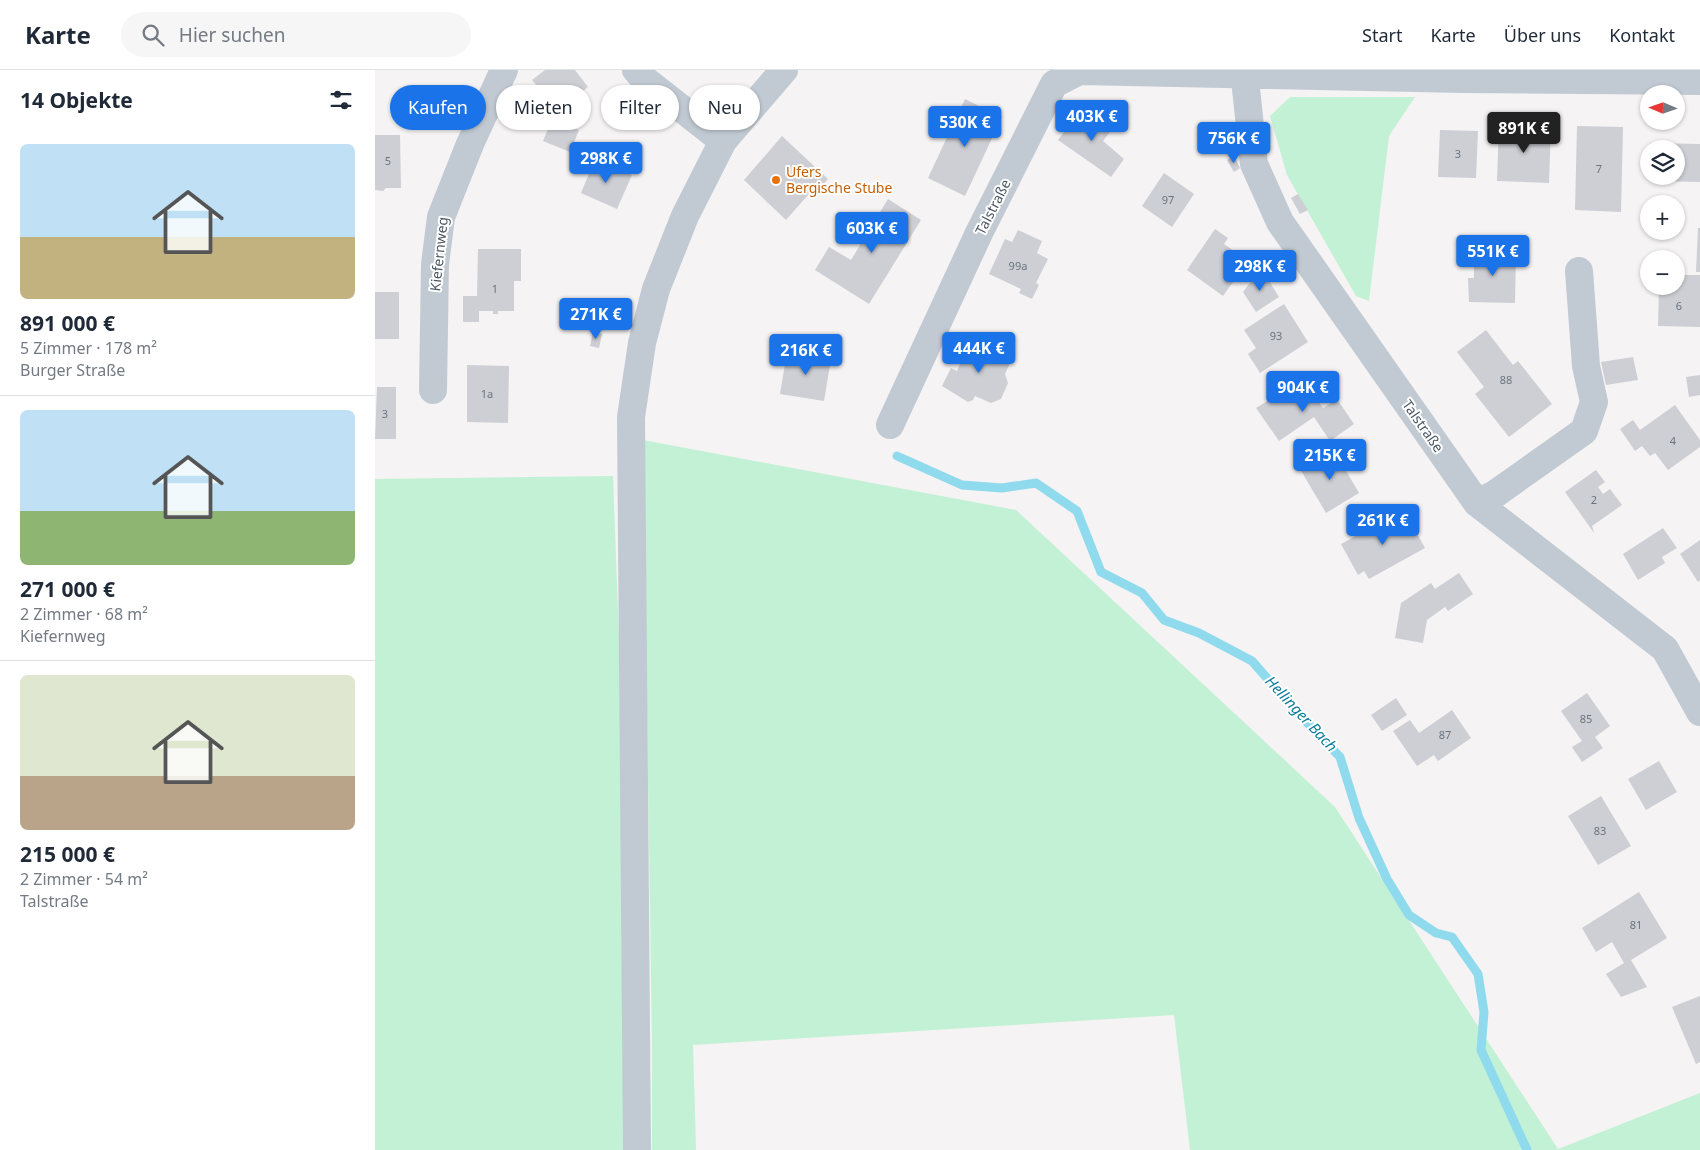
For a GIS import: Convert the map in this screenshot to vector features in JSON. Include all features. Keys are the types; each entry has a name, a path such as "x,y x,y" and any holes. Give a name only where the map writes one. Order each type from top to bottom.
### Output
{"street":[{"name":"Kiefernweg","path":"433,390 435,264 441,217 503,70"},
{"path":"636,70 645,80 723,141"},
{"path":"637,1150 631,417 642,343 656,289 685,216 723,141 784,70"},
{"name":"Talstraße","path":"891,425 979,233 1054,84 1079,71 1244,72 1254,164 1281,222 1477,503 1665,649 1700,712"},
{"path":"1244,72 1462,79 1700,81"},
{"path":"1477,503 1495,494 1584,431 1594,402 1586,366 1579,271"}],"green space":[{"path":"1290,97 1415,97 1389,136 1369,301 1356,296 1287,175 1270,116"},
{"path":"643,440 1016,510 1335,807 1558,1149 1700,1093 1700,1150 1190,1150 1174,1015 693,1045 696,1150 652,1150"},
{"path":"613,476 625,800 623,1150 375,1150 375,479"}],"building":[{"path":"545,70 575,70 586,85 536,85 532,80"},
{"path":"965,99 1002,117 965,196 928,178"},
{"path":"1082,108 1112,129 1103,141 1124,159 1111,177 1058,140"},
{"path":"1499,124 1551,126 1549,183 1497,181"},
{"path":"1577,126 1623,127 1621,212 1575,210"},
{"path":"548,130 579,130 570,152 543,141"},
{"path":"1440,130 1478,131 1476,178 1438,177"},
{"path":"375,135 400,135 401,188 386,188 383,191 375,190"},
{"path":"782,136 828,179 812,198 808,195 786,220 744,180"},
{"path":"1685,144 1700,144 1700,182 1685,182"},
{"path":"1234,156 1240,168 1234,172 1227,160"},
{"path":"595,159 632,175 617,209 581,193"},
{"path":"1164,173 1194,194 1172,227 1142,206"},
{"path":"1298,194 1308,210 1300,214 1291,198"},
{"path":"888,199 921,220 869,304 815,270 829,247 851,260"},
{"path":"1698,228 1700,228 1700,272 1696,272"},
{"path":"1215,229 1228,238 1224,244 1248,261 1223,296 1187,270"},
{"path":"1018,230 1042,241 1037,253 1048,259 1036,283 1039,285 1032,299 1019,293 1021,289 989,274 1005,239 1012,242"},
{"path":"478,249 521,249 521,281 514,281 514,311 498,311 498,314 493,314 493,311 479,311 479,322 463,322 463,296 477,296"},
{"path":"1474,250 1516,250 1515,303 1469,302 1468,278 1474,278"},
{"path":"1261,268 1279,297 1256,312 1243,292"},
{"path":"1685,275 1700,275 1700,327 1658,326 1659,295 1685,295"},
{"path":"375,292 399,292 399,339 375,339"},
{"path":"1284,304 1308,342 1260,373 1248,354 1256,348 1244,330"},
{"path":"1486,330 1513,365 1518,361 1552,404 1509,437 1475,394 1484,387 1457,352"},
{"path":"593,332 602,334 599,348 590,346"},
{"path":"970,339 1012,359 1005,374 1008,383 1001,399 991,403 975,396 973,400 968,402 942,386 951,368 957,371"},
{"path":"787,352 831,359 824,401 780,394"},
{"path":"1633,357 1638,380 1606,385 1601,362"},
{"path":"467,365 509,366 508,423 467,422"},
{"path":"1700,375 1700,395 1689,397 1686,377"},
{"path":"1303,379 1323,408 1337,399 1354,424 1330,441 1314,417 1279,441 1256,408"},
{"path":"377,387 396,387 396,439 375,439"},
{"path":"1675,405 1700,440 1700,447 1668,470 1655,453 1650,456 1642,446 1635,451 1620,429 1633,420 1640,430"},
{"path":"1334,450 1359,493 1326,513 1300,469"},
{"path":"1596,470 1605,482 1598,487 1603,494 1610,489 1622,505 1592,526 1594,533 1565,492"},
{"path":"1404,510 1425,548 1369,579 1364,571 1358,575 1341,544"},
{"path":"1663,528 1677,548 1662,557 1665,563 1638,580 1623,554"},
{"path":"1700,540 1700,580 1698,582 1680,554"},
{"path":"1459,573 1473,594 1448,611 1445,607 1427,620 1423,643 1395,638 1401,603 1431,583 1435,589"},
{"path":"1587,693 1610,726 1595,737 1603,748 1582,762 1572,747 1582,741 1561,711"},
{"path":"1396,698 1407,715 1382,731 1371,715"},
{"path":"1452,710 1471,738 1438,761 1434,755 1417,766 1393,731 1410,720 1419,733"},
{"path":"1659,761 1677,792 1646,810 1628,779"},
{"path":"1601,796 1631,846 1598,865 1568,816"},
{"path":"1639,892 1667,938 1631,960 1647,987 1621,997 1606,974 1624,963 1612,942 1596,952 1582,928"},
{"path":"1700,996 1700,1062 1696,1064 1672,1007"}],"waterway":[{"name":"Hellinger Bach","path":"897,456 962,485 1002,488 1036,483 1077,511 1101,572 1142,593 1164,620 1199,633 1252,661 1293,708 1340,757 1359,818 1387,879 1409,915 1436,933 1452,937 1478,974 1484,1012 1481,1050 1527,1150"}],"place":[{"name":"Ufers Bergische Stube","path":"776,180"}]}
